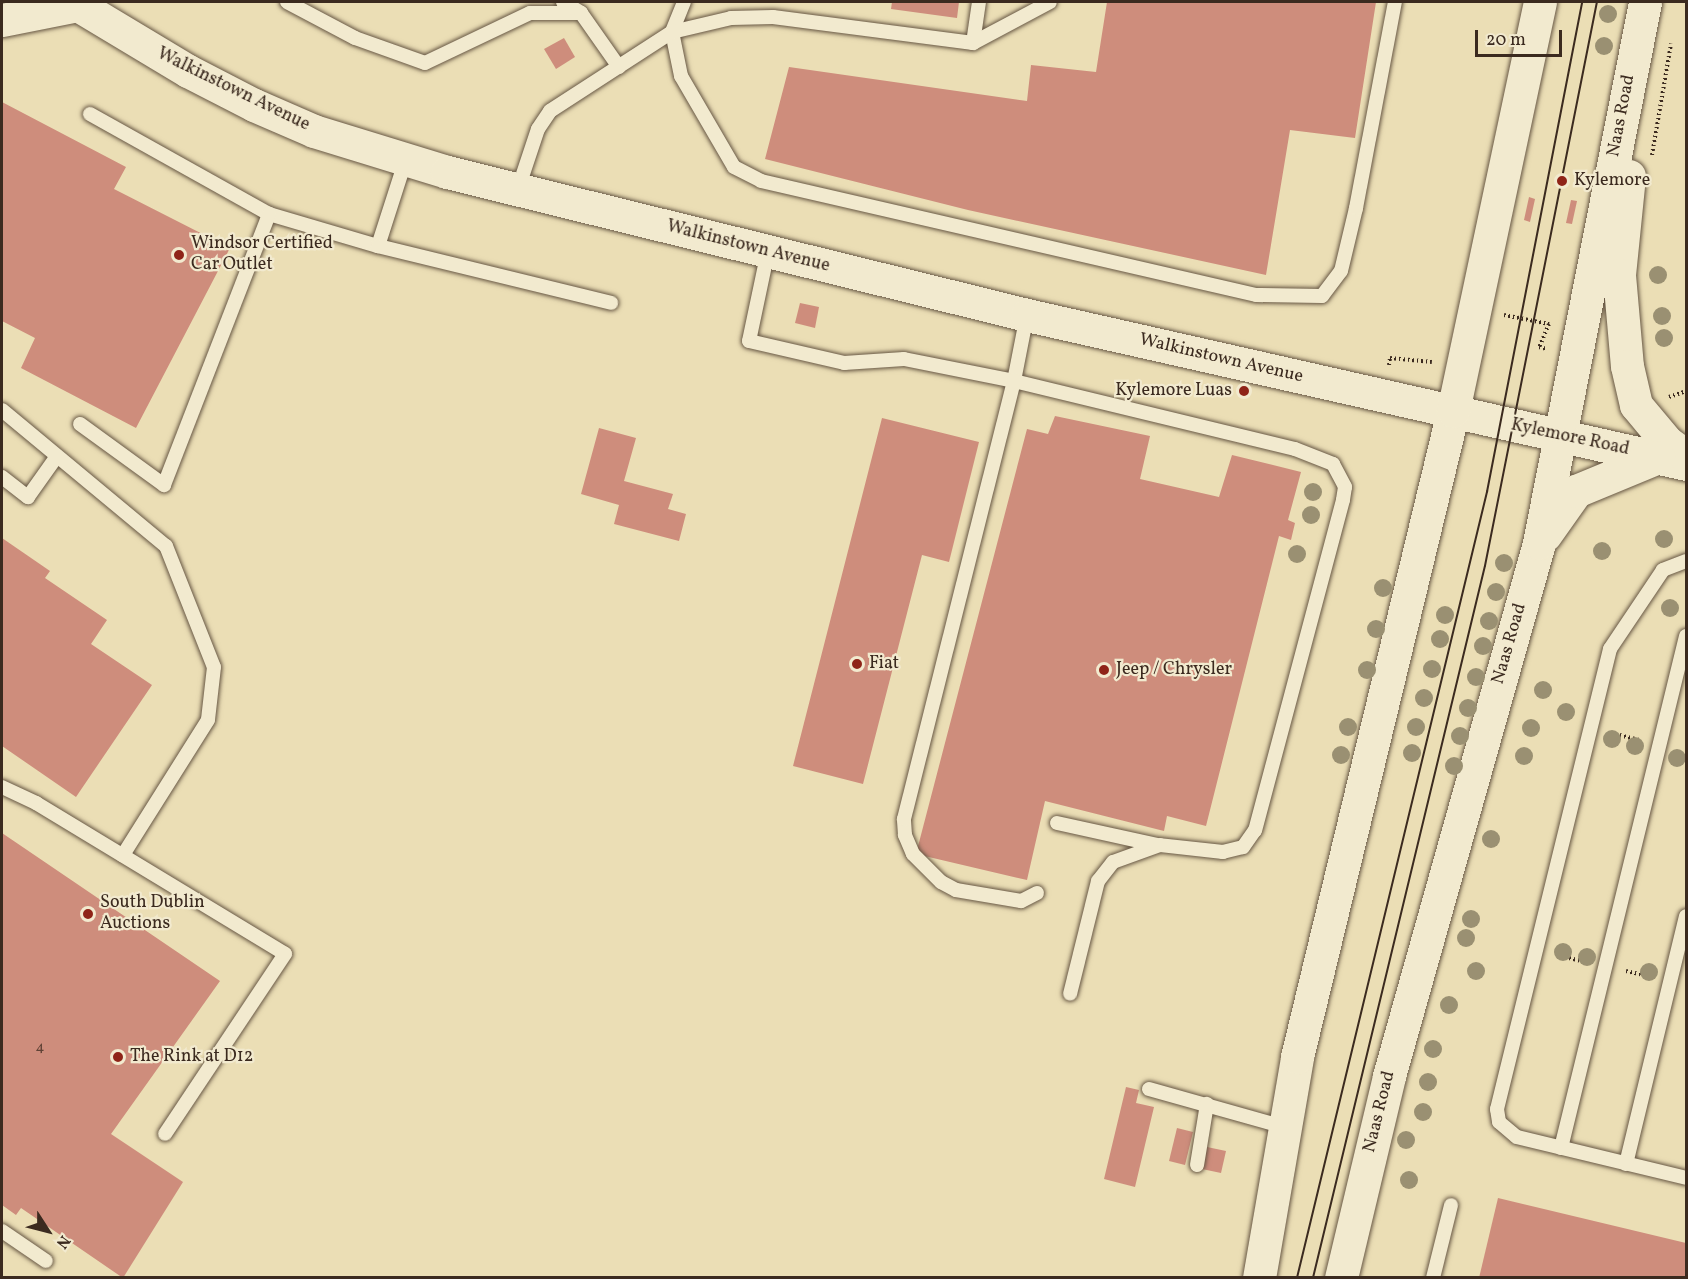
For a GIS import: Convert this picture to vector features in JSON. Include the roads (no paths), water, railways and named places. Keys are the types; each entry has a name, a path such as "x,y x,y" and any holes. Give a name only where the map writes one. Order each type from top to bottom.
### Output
{"main road":[{"path":"1259,1278 1284,1126 1300,1046 1453,411 1540,2"},
{"path":"2,20 76,3"},
{"name":"Walkinstown Avenue","path":"76,3 179,66 254,105 314,131 406,159 768,252 1027,315 1453,411"},
{"path":"1539,543 1576,491 1677,459 1667,442 1636,405 1627,366 1619,275 1644,86 1644,6"},
{"name":"Naas Road","path":"1341,1278 1389,1076 1539,543 1644,6"},
{"name":"Kylemore Road","path":"1453,411 1677,459"}],"lane":[{"path":"287,2 356,38 425,63 530,14 581,13"},
{"path":"563,2 581,13 619,67"},
{"path":"684,2 672,32 681,76 734,167 761,182 1256,296 1322,296 1341,271 1354,219 1395,2"},
{"path":"974,43 979,2"},
{"path":"518,189 538,129 550,111 672,32 731,18 773,16 974,43 1050,2"},
{"path":"90,114 269,214 378,246 611,303"},
{"path":"378,246 406,159"},
{"path":"80,424 164,485 269,214"},
{"path":"768,252 749,341 844,363 904,359 1014,381 1319,456 1333,464 1345,487 1255,831 1243,848 1223,852 1160,845 1057,823"},
{"path":"1027,315 1014,381 904,819 913,854 941,882 956,890 1021,901 1037,893"},
{"path":"2,411 166,546 214,667 208,720 123,855"},
{"path":"2,477 28,497 57,456"},
{"path":"1686,561 1663,570 1610,649 1497,1109 1498,1122 1506,1132 1561,1148 1686,1178"},
{"path":"1561,1148 1686,636"},
{"path":"2,787 36,803 285,954 165,1134"},
{"path":"1070,994 1098,881 1113,862 1160,845"},
{"path":"1626,1164 1686,916"},
{"path":"1149,1089 1284,1126"},
{"path":"1197,1165 1207,1104"},
{"path":"1433,1278 1451,1205"},
{"path":"2,1231 46,1261"}],"tram line":[{"path":"1297,1278 1487,492 1582,2"},
{"path":"1313,1278 1485,566 1597,2"}],"place":[{"name":"Kylemore","path":"1562,181"},
{"name":"Windsor Certified Car Outlet","path":"179,255"},
{"name":"Kylemore Luas","path":"1244,391"},
{"name":"Fiat","path":"857,664"},
{"name":"Jeep / Chrysler","path":"1104,670"},
{"name":"South Dublin Auctions","path":"88,914"},
{"name":"The Rink at D12","path":"118,1057"}]}
